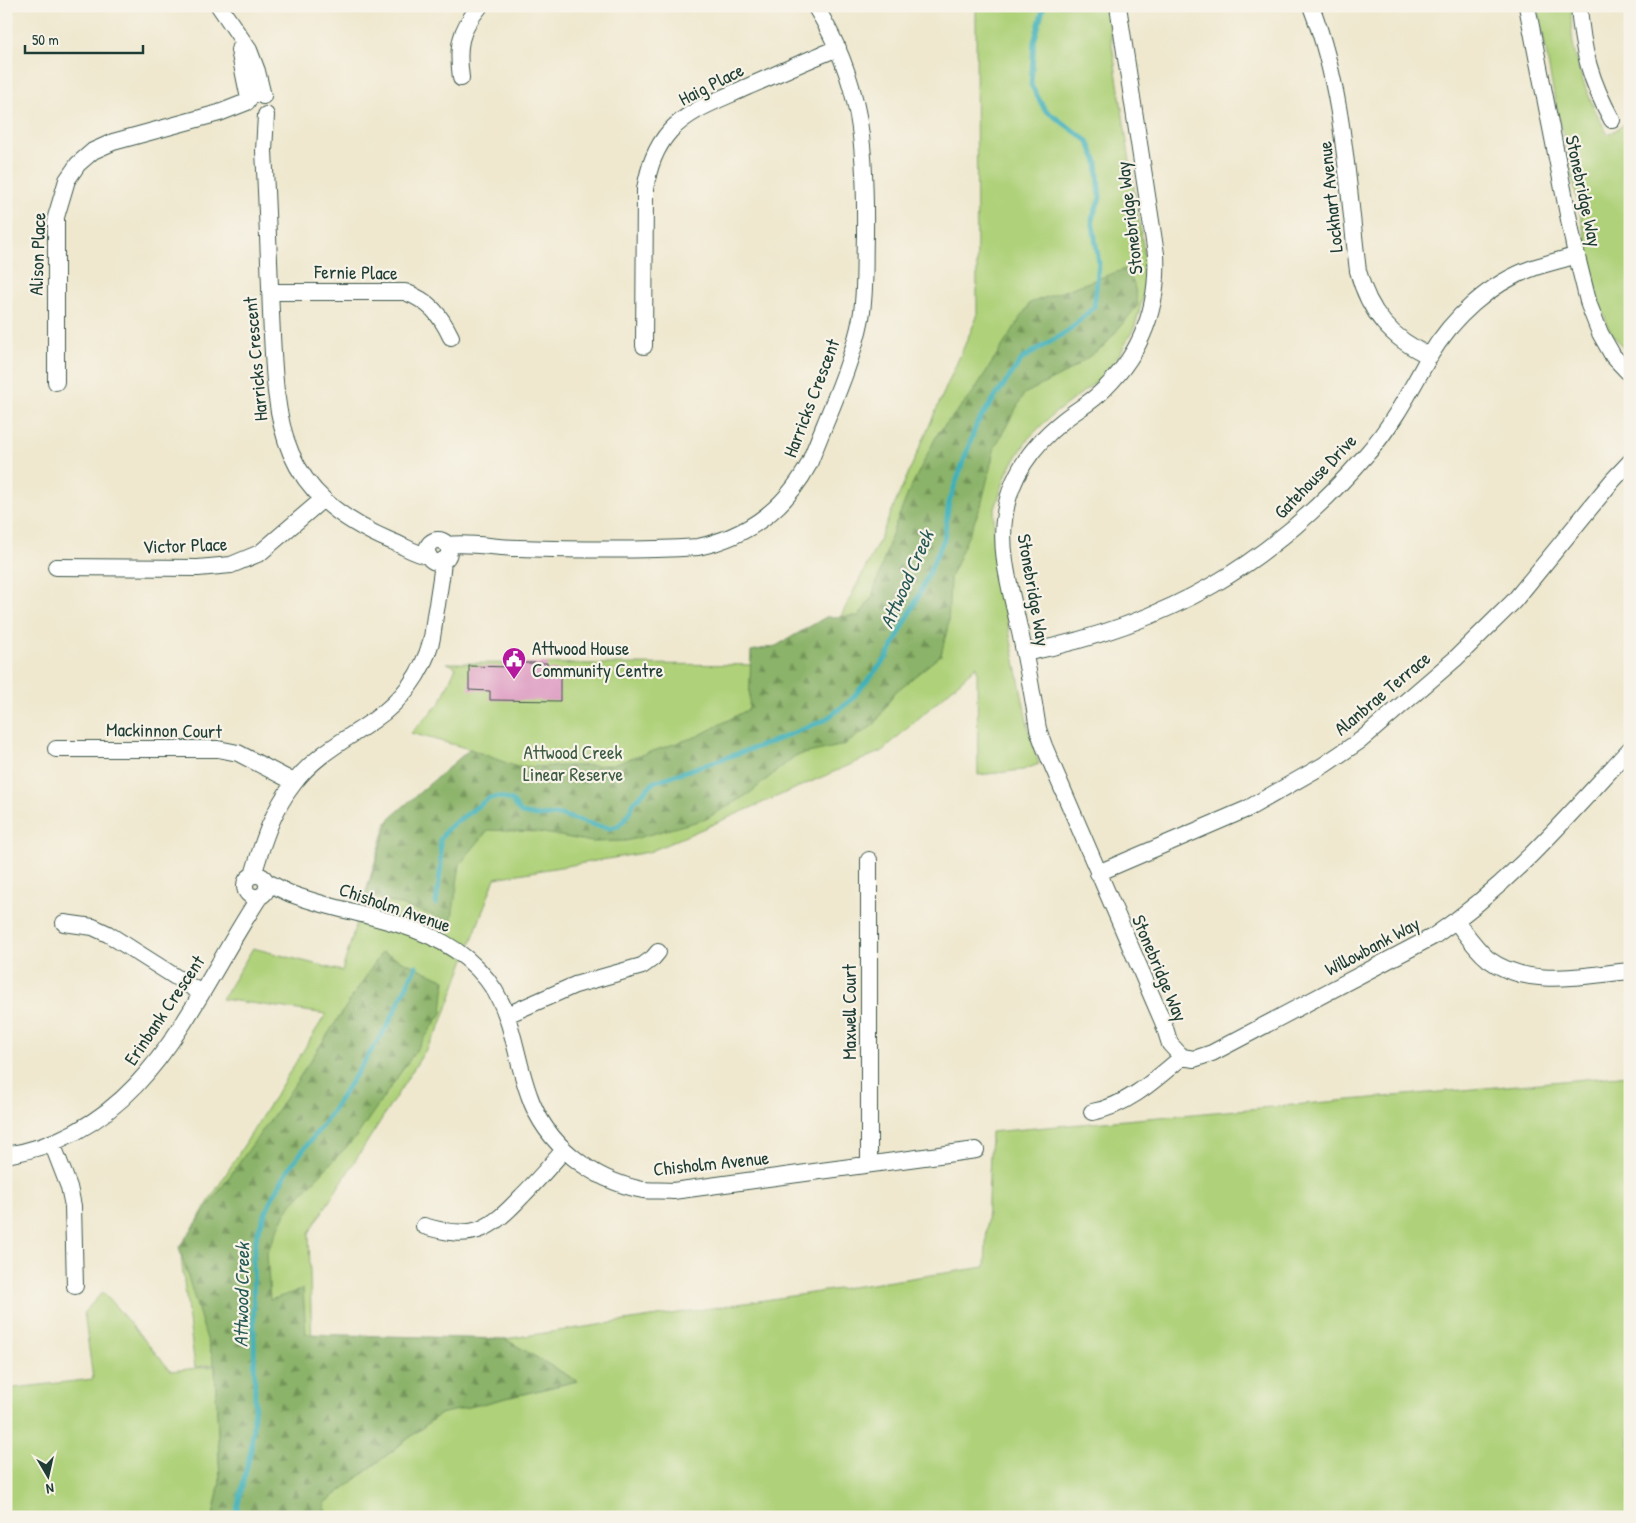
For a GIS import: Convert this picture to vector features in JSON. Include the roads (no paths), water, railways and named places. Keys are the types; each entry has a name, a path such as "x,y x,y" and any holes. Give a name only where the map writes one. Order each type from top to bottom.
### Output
{"street":[{"name":"Harricks Crescent","path":"219,6 231,24 242,57 264,151 274,380 280,425 288,450 303,475 323,499 357,525 393,541 416,554 438,554 475,544 491,548 667,549 706,546 745,532 767,517 785,500 799,481 809,464 840,382 855,340 862,309 865,192 862,137 851,81 838,48 815,6"},
{"path":"461,78 458,49 469,19 480,6"},
{"name":"Stonebridge Way","path":"1118,6 1155,245 1157,287 1151,314 1134,355 1117,377 1097,396 1041,440 1018,472 1005,512 1003,547 1038,729 1163,1022 1170,1044 1182,1057"},
{"name":"Lockhart Avenue","path":"1311,6 1329,58 1338,98 1358,264 1363,288 1372,308 1383,325 1400,340 1430,356"},
{"name":"Stonebridge Way","path":"1527,6 1577,256 1589,305 1600,334 1613,356 1630,374"},
{"path":"1579,6 1585,55 1600,97 1612,120"},
{"name":"Haig Place","path":"644,346 645,189 648,171 655,151 671,130 688,116 795,65 838,48"},
{"name":"Alison Place","path":"56,382 56,216 67,180 78,164 93,151 113,142 219,113 255,107"},
{"name":"Gatehouse Drive","path":"1024,653 1096,637 1148,617 1230,576 1267,551 1302,522 1368,454 1410,392 1447,330 1484,296 1532,268 1577,256"},
{"name":"Fernie Place","path":"270,292 405,292 419,297 429,304 441,316 451,337"},
{"name":"Alanbrae Terrace","path":"1098,872 1247,809 1324,765 1361,740 1455,659 1514,601 1613,480 1630,462"},
{"name":"Victor Place","path":"56,567 198,568 231,565 260,553 323,499"},
{"name":"Erinbank Crescent","path":"6,1154 52,1143 75,1133 122,1101 159,1059 239,928 259,887 264,838 276,812 294,782 322,754 374,721 404,694 425,661 431,642 442,579 438,554"},
{"name":"Mackinnon Court","path":"56,749 218,749 238,753 294,782"},
{"name":"Willowbank Way","path":"1182,1057 1194,1059 1212,1054 1434,936 1456,921 1511,876 1630,749"},
{"name":"Maxwell Court","path":"869,860 869,1164"},
{"name":"Chisholm Avenue","path":"259,887 402,926 449,946 469,960 482,974 507,1015 537,1115 564,1150 594,1171 618,1183 644,1190 673,1191 976,1150"},
{"path":"1456,921 1476,947 1489,959 1523,974 1552,978 1630,971"},
{"path":"64,923 94,926 201,993"},
{"path":"507,1015 575,985 642,966 658,952"},
{"path":"1092,1112 1110,1108 1125,1100 1182,1057"},
{"path":"52,1143 69,1187 73,1206 75,1286"},
{"path":"424,1226 442,1232 460,1233 475,1232 490,1226 521,1197 564,1150"}],"waterway":[{"name":"Attwood Creek","path":"436,904 441,866 440,840 448,828 489,798 500,797 512,801 521,813 537,816 560,815 594,825 610,828 618,826 626,818 634,802 654,782 769,743 825,720 851,700 887,657 917,599 944,539 949,502 977,423 1022,359 1068,331 1094,307 1099,263 1092,219 1100,198 1097,162 1088,141 1045,110 1031,85 1034,42 1044,6"},
{"name":"Attwood Creek","path":"235,1517 251,1450 255,1402 253,1259 257,1233 271,1200 289,1168 325,1122 388,1025 416,966"}],"place":[{"name":"Attwood House Community Centre","path":"514,680"}],"park label":[{"name":"Attwood Creek Linear Reserve","path":"573,763"}]}
